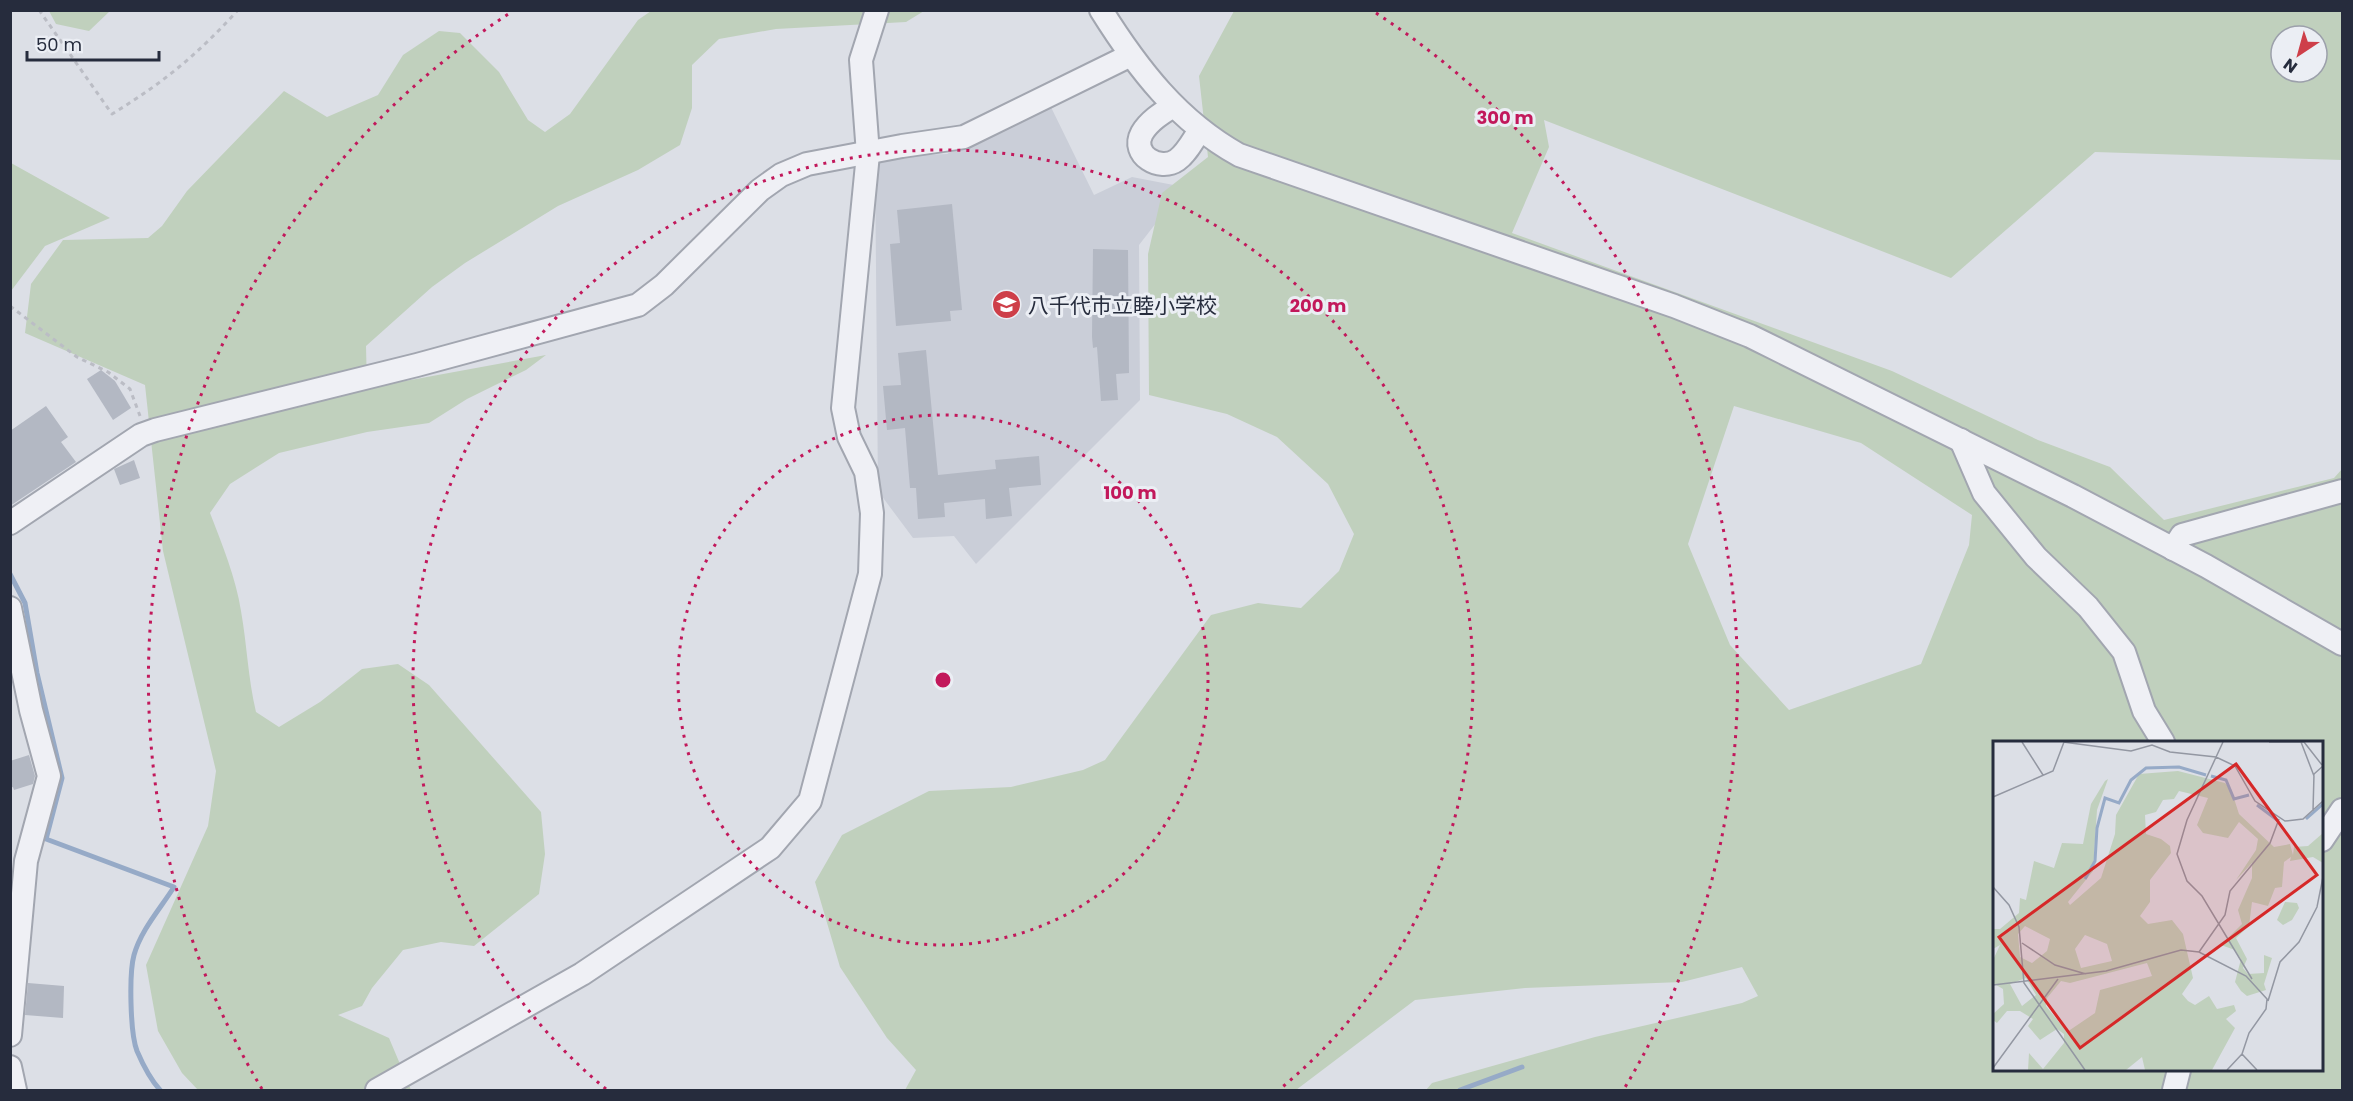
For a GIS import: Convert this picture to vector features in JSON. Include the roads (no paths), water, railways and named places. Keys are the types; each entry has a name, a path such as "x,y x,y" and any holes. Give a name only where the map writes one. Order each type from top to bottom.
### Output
{"street":[{"path":"377,1090 592,968 770,848 810,801 870,574 872,513 866,472 849,437 843,408 868,154 861,60 877,10"},
{"path":"1101,10 1129,56 1173,106 1200,130 1239,155 1652,298 1750,336 1961,440 2173,549 2343,644"},
{"path":"10,523 141,435 428,362 639,305 664,285 760,190 781,175 807,164 964,137 1129,56"},
{"path":"1173,106 1157,116 1140,135 1139,145 1147,159 1159,164 1177,160 1200,130"},
{"path":"1961,440 1984,493 2036,557 2088,607 2124,652 2144,711 2162,741"},
{"path":"2173,549 2182,535 2343,491"},
{"path":"10,608 31,710 49,776 26,861 10,1035"},
{"path":"2323,839 2343,810"},
{"path":"10,1067 15,1090"},
{"path":"2174,1090 2179,1071"}],"waterway":[{"path":"10,574 25,603 37,673 62,778 46,839 174,887 141,937 134,955 131,975 132,1017 137,1051 144,1067 160,1090"},
{"path":"1460,1090 1522,1067"}],"place":[{"name":"八千代市立睦小学校","path":"1007,305"}]}
